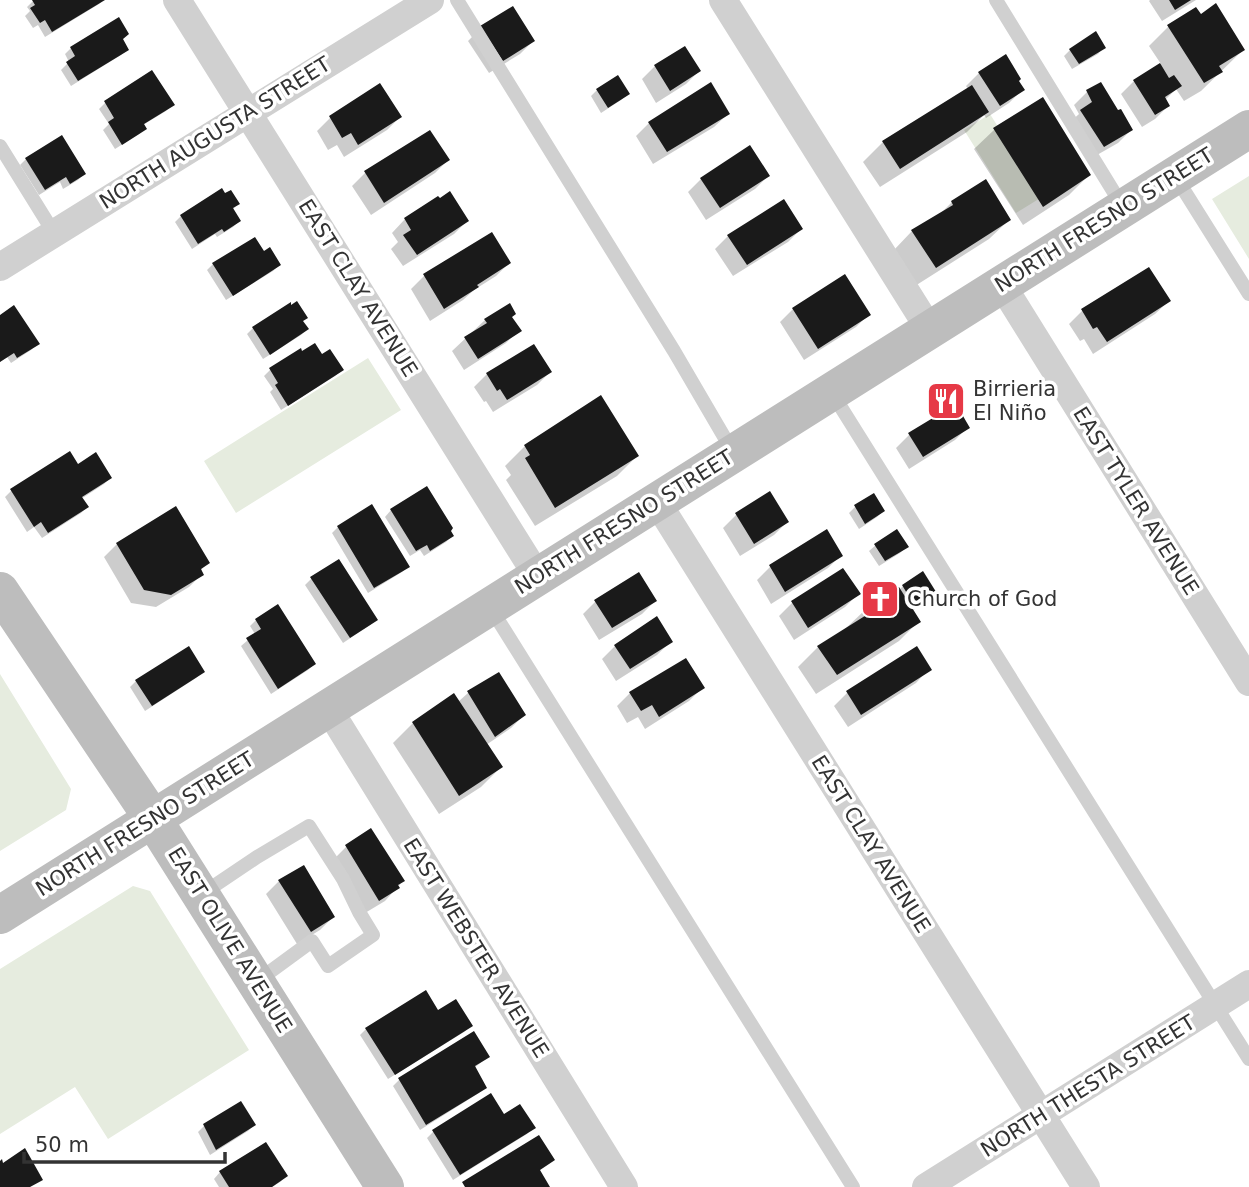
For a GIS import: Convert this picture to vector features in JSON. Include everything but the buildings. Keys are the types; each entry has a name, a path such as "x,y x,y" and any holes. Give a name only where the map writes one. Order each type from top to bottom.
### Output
{"main road":[{"name":"NORTH FRESNO STREET","path":"0,915 1249,129"},
{"name":"EAST OLIVE AVENUE","path":"0,592 153,819 385,1187"}],"street":[{"name":"EAST CLAY AVENUE","path":"177,0 538,577"},
{"name":"NORTH AUGUSTA STREET","path":"0,267 430,0"},
{"path":"723,0 930,330"},
{"name":"EAST TYLER AVENUE","path":"1002,285 1249,682"},
{"name":"EAST CLAY AVENUE","path":"657,502 1086,1187"},
{"name":"EAST WEBSTER AVENUE","path":"328,708 624,1187"},
{"name":"NORTH THESTA STREET","path":"926,1187 1249,984"}],"lane":[{"path":"457,0 734,453"},
{"path":"996,0 1123,208"},
{"path":"0,146 54,233"},
{"path":"1175,176 1249,293"},
{"path":"831,392 1249,1059"},
{"path":"490,607 853,1187"},
{"path":"201,895 309,826 343,879 373,935 328,965 312,941 256,982"}],"shaded area":[{"path":"990,114 1042,197 1016,213 964,130"},
{"path":"1249,176 1249,259 1212,199"},
{"path":"368,358 401,410 236,513 204,461"},
{"path":"0,674 71,789 66,810 0,851"},
{"path":"133,886 150,891 249,1050 108,1139 75,1087 0,1134 0,969"}],"place":[{"name":"Birrieria El Niño","path":"946,401"},
{"name":"Church of God","path":"880,599"}]}
